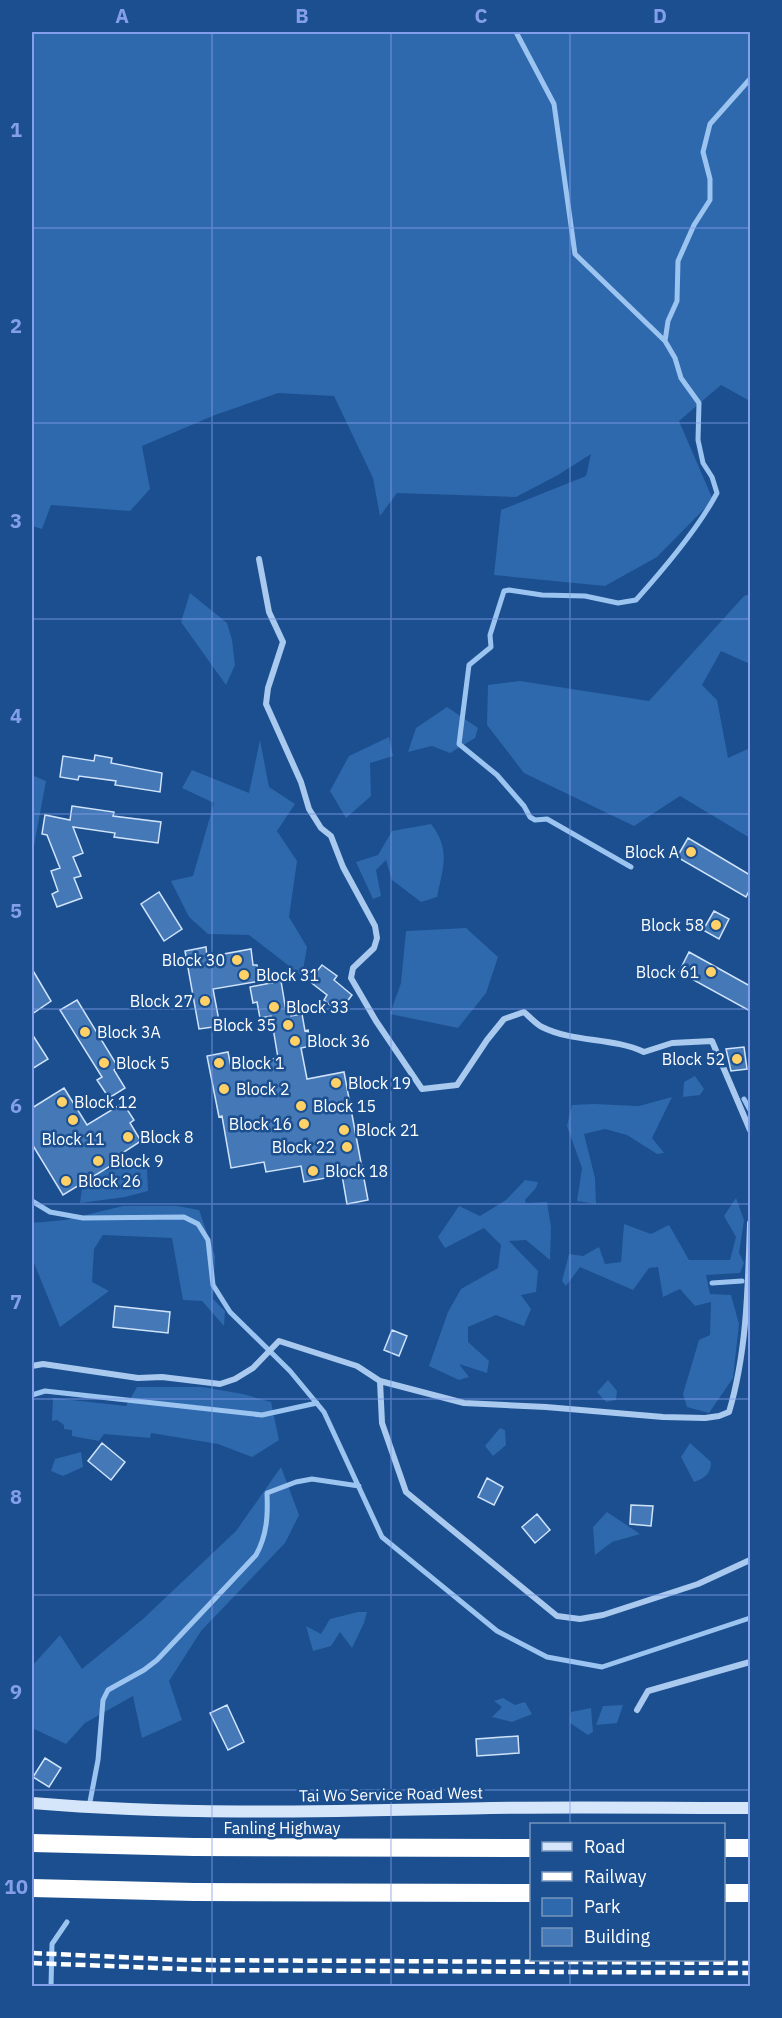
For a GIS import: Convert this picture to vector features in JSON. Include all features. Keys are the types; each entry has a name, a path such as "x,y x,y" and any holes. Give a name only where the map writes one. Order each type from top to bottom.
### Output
{"highway":[{"name":"Fanling Highway","path":"32,1843 194,1847 530,1848"},
{"path":"725,1848 750,1848"},
{"path":"32,1888 194,1892 530,1893"},
{"path":"725,1893 750,1893"}],"main road":[{"name":"Tai Wo Service Road West","path":"32,1803 184,1812 354,1812 492,1808 750,1808"}],"street":[{"path":"258,560 269,612 283,642 268,688 266,704 301,782 309,809 321,828 331,836 343,867 375,926 377,938 374,948 353,968 351,978 376,1021 422,1089 457,1085 504,1019 524,1012 542,1027 576,1037 629,1045 644,1052 672,1043 712,1041 750,1130"},
{"path":"32,1366 43,1364 138,1378 162,1377 220,1384 236,1379 253,1368 279,1341 357,1366 380,1381 464,1403 663,1417 719,1416 729,1412 743,1334 750,1223"},
{"path":"380,1381 382,1423 406,1492 557,1616 580,1619 603,1615 698,1584 750,1560"},
{"path":"637,1710 648,1691 750,1662"}],"green space":[{"path":"32,32 750,32 750,401 721,385 679,421 713,500 657,557 605,586 494,575 501,510 586,476 591,454 558,475 516,497 397,493 380,516 373,478 334,396 278,393 215,415 142,446 150,489 130,511 51,505 42,529 32,526"},
{"path":"190,593 227,623 235,665 226,685 181,622"},
{"path":"750,594 750,664 721,651 702,685 717,700 728,758 750,748 750,838 680,796 634,826 524,773 487,725 488,685 520,681 649,701 744,596"},
{"path":"447,707 478,728 475,738 450,753 432,746 408,752 416,728"},
{"path":"389,737 393,756 370,763 371,796 346,818 330,791 349,756"},
{"path":"260,740 269,787 295,804 277,831 297,861 289,917 307,947 302,976 249,935 208,934 189,917 171,881 193,876 214,803 182,788 192,770 249,793"},
{"path":"32,775 46,781 33,851 32,851"},
{"path":"431,824 441,842 444,859 437,897 421,902 392,880 386,860 376,870 381,896 373,899 356,862 378,855 392,831"},
{"path":"466,928 498,957 486,993 458,1028 390,1014 401,983 406,931"},
{"path":"695,1076 704,1089 700,1095 683,1097 684,1082"},
{"path":"672,1097 652,1138 664,1153 657,1154 627,1135 605,1129 584,1134 595,1178 596,1204 577,1201 582,1168 567,1126 572,1105 639,1106"},
{"path":"142,1155 147,1169 148,1191 125,1197 80,1203 84,1175 116,1168"},
{"path":"525,1180 538,1182 536,1188 525,1200 526,1203 547,1202 551,1227 550,1260 526,1240 509,1241 538,1271 536,1292 521,1295 531,1309 524,1326 496,1315 468,1327 468,1342 489,1361 487,1373 459,1364 469,1377 459,1380 429,1366 448,1312 461,1289 498,1268 501,1245 484,1228 445,1248 438,1237 459,1206 480,1216 506,1200"},
{"path":"736,1198 744,1220 739,1253 744,1263 740,1273 706,1275 710,1294 731,1295 739,1324 733,1378 709,1413 687,1407 683,1394 699,1340 710,1335 711,1302 695,1306 680,1289 663,1297 658,1267 649,1268 633,1290 580,1267 566,1286 562,1281 569,1254 583,1256 599,1247 605,1264 621,1262 624,1224 651,1234 669,1225 689,1260 730,1260 736,1237 724,1216"},
{"path":"123,1206 177,1206 199,1210 215,1256 213,1299 225,1311 224,1326 202,1301 183,1300 172,1238 103,1235 94,1249 92,1282 109,1291 60,1327 32,1258 32,1223 65,1220"},
{"path":"608,1380 617,1391 616,1400 606,1402 597,1392"},
{"path":"137,1387 202,1387 243,1394 271,1402 279,1440 252,1457 218,1444 151,1433 150,1438 104,1434 99,1441 72,1436 72,1430 64,1429 64,1425 57,1420 52,1421 53,1398 126,1406"},
{"path":"500,1428 505,1430 506,1445 493,1456 485,1446"},
{"path":"690,1443 711,1462 707,1475 694,1482 681,1457"},
{"path":"81,1452 83,1467 63,1476 51,1471 55,1459"},
{"path":"281,1467 299,1515 285,1543 201,1631 169,1681 182,1720 142,1738 133,1696 85,1723 66,1744 32,1728 32,1666 60,1635 82,1669 143,1619 236,1531"},
{"path":"607,1512 640,1534 612,1542 595,1555 593,1527"},
{"path":"367,1612 352,1648 340,1632 331,1646 313,1651 306,1626 321,1634 330,1619"},
{"path":"503,1698 515,1705 525,1702 532,1714 512,1722 492,1717 502,1707 494,1701"},
{"path":"623,1705 617,1723 596,1725 603,1706"},
{"path":"591,1708 593,1732 588,1735 570,1723 571,1712"}],"building":[{"path":"95,755 112,758 111,763 162,773 160,792 115,785 116,781 79,776 78,780 60,777 63,756 94,761"},
{"path":"72,806 114,812 113,816 161,822 158,843 114,837 115,833 73,827 83,853 73,857 81,876 74,878 82,898 57,907 52,894 58,891 51,871 60,868 47,835 42,834 45,815 70,820"},
{"path":"688,838 750,875 750,889 746,897 677,857"},
{"path":"159,892 182,929 164,941 141,904"},
{"name":"Block 58","path":"714,911 729,919 719,939 703,930"},
{"path":"206,947 207,957 251,949 253,965 257,965 260,981 213,989 220,1026 199,1029 185,951"},
{"path":"689,952 750,986 750,1011 679,972"},
{"path":"322,965 337,976 334,980 352,995 339,1012 324,1000 327,995 309,981"},
{"path":"32,969 51,1001 32,1014"},
{"path":"281,981 286,1011 289,1006 291,1016 302,1014 305,1031 308,1030 311,1046 301,1048 307,1079 344,1072 368,1200 347,1204 342,1175 304,1182 301,1166 266,1172 264,1162 231,1168 222,1116 219,1117 207,1056 228,1052 231,1067 278,1058 271,1016 260,1018 257,1002 253,1003 250,987"},
{"path":"77,1000 118,1067 114,1070 125,1088 109,1098 97,1080 102,1077 60,1010"},
{"path":"32,1034 48,1059 32,1069"},
{"name":"Block 52","path":"744,1047 747,1069 731,1071 726,1049"},
{"path":"64,1088 87,1125 123,1103 134,1120 130,1123 141,1141 110,1161 112,1165 63,1195 32,1144 32,1108"},
{"path":"115,1306 170,1312 168,1333 113,1327"},
{"path":"392,1330 407,1336 399,1356 384,1350"},
{"path":"102,1443 125,1462 111,1480 88,1461"},
{"path":"487,1478 503,1487 494,1505 478,1497"},
{"path":"631,1505 653,1506 651,1526 630,1524"},
{"path":"537,1514 550,1530 535,1543 522,1527"},
{"path":"227,1705 244,1742 228,1750 210,1713"},
{"path":"518,1736 519,1753 477,1756 476,1739"},
{"path":"45,1758 61,1768 49,1787 33,1777"}],"waterway":[{"path":"516,32 554,104 575,254 665,341"},
{"path":"631,867 547,819 535,820 530,817 524,806 497,775 459,744 469,665 491,647 490,635 504,591 585,596 618,603 636,600 690,534 717,493 712,477 703,463 698,440 699,403 681,378 675,358 665,341 668,321 677,301 678,261 694,225 710,200 710,179 703,152 710,124 750,79"},
{"path":"744,1099 750,1110"},
{"path":"32,1201 50,1212 83,1218 184,1217 198,1224 208,1240 213,1285 230,1312 290,1371 324,1412 382,1537 497,1631 547,1657 602,1667 750,1618"},
{"path":"712,1283 742,1281"},
{"path":"32,1395 45,1391 262,1415 317,1403"},
{"path":"89,1807 98,1760 103,1700 108,1690 157,1660 256,1555 266,1525 267,1493 296,1482 312,1479 359,1486"},
{"path":"51,1986 52,1944 67,1922"}],"railway":[{"path":"32,1953 185,1960 750,1963"},
{"path":"32,1963 210,1970 750,1973"}],"place":[{"name":"Block A","path":"691,852"},
{"name":"Block 58","path":"716,925"},
{"name":"Block 30","path":"237,960"},
{"name":"Block 61","path":"711,972"},
{"name":"Block 31","path":"244,975"},
{"name":"Block 27","path":"205,1001"},
{"name":"Block 33","path":"274,1007"},
{"name":"Block 35","path":"288,1025"},
{"name":"Block 3A","path":"85,1032"},
{"name":"Block 36","path":"295,1041"},
{"name":"Block 52","path":"737,1059"},
{"name":"Block 5","path":"104,1063"},
{"name":"Block 1","path":"219,1063"},
{"name":"Block 19","path":"336,1083"},
{"name":"Block 2","path":"224,1089"},
{"name":"Block 12","path":"62,1102"},
{"name":"Block 15","path":"301,1106"},
{"name":"Block 11","path":"73,1120"},
{"name":"Block 16","path":"304,1124"},
{"name":"Block 21","path":"344,1130"},
{"name":"Block 8","path":"128,1137"},
{"name":"Block 22","path":"347,1147"},
{"name":"Block 9","path":"98,1161"},
{"name":"Block 18","path":"313,1171"},
{"name":"Block 26","path":"66,1181"}]}
